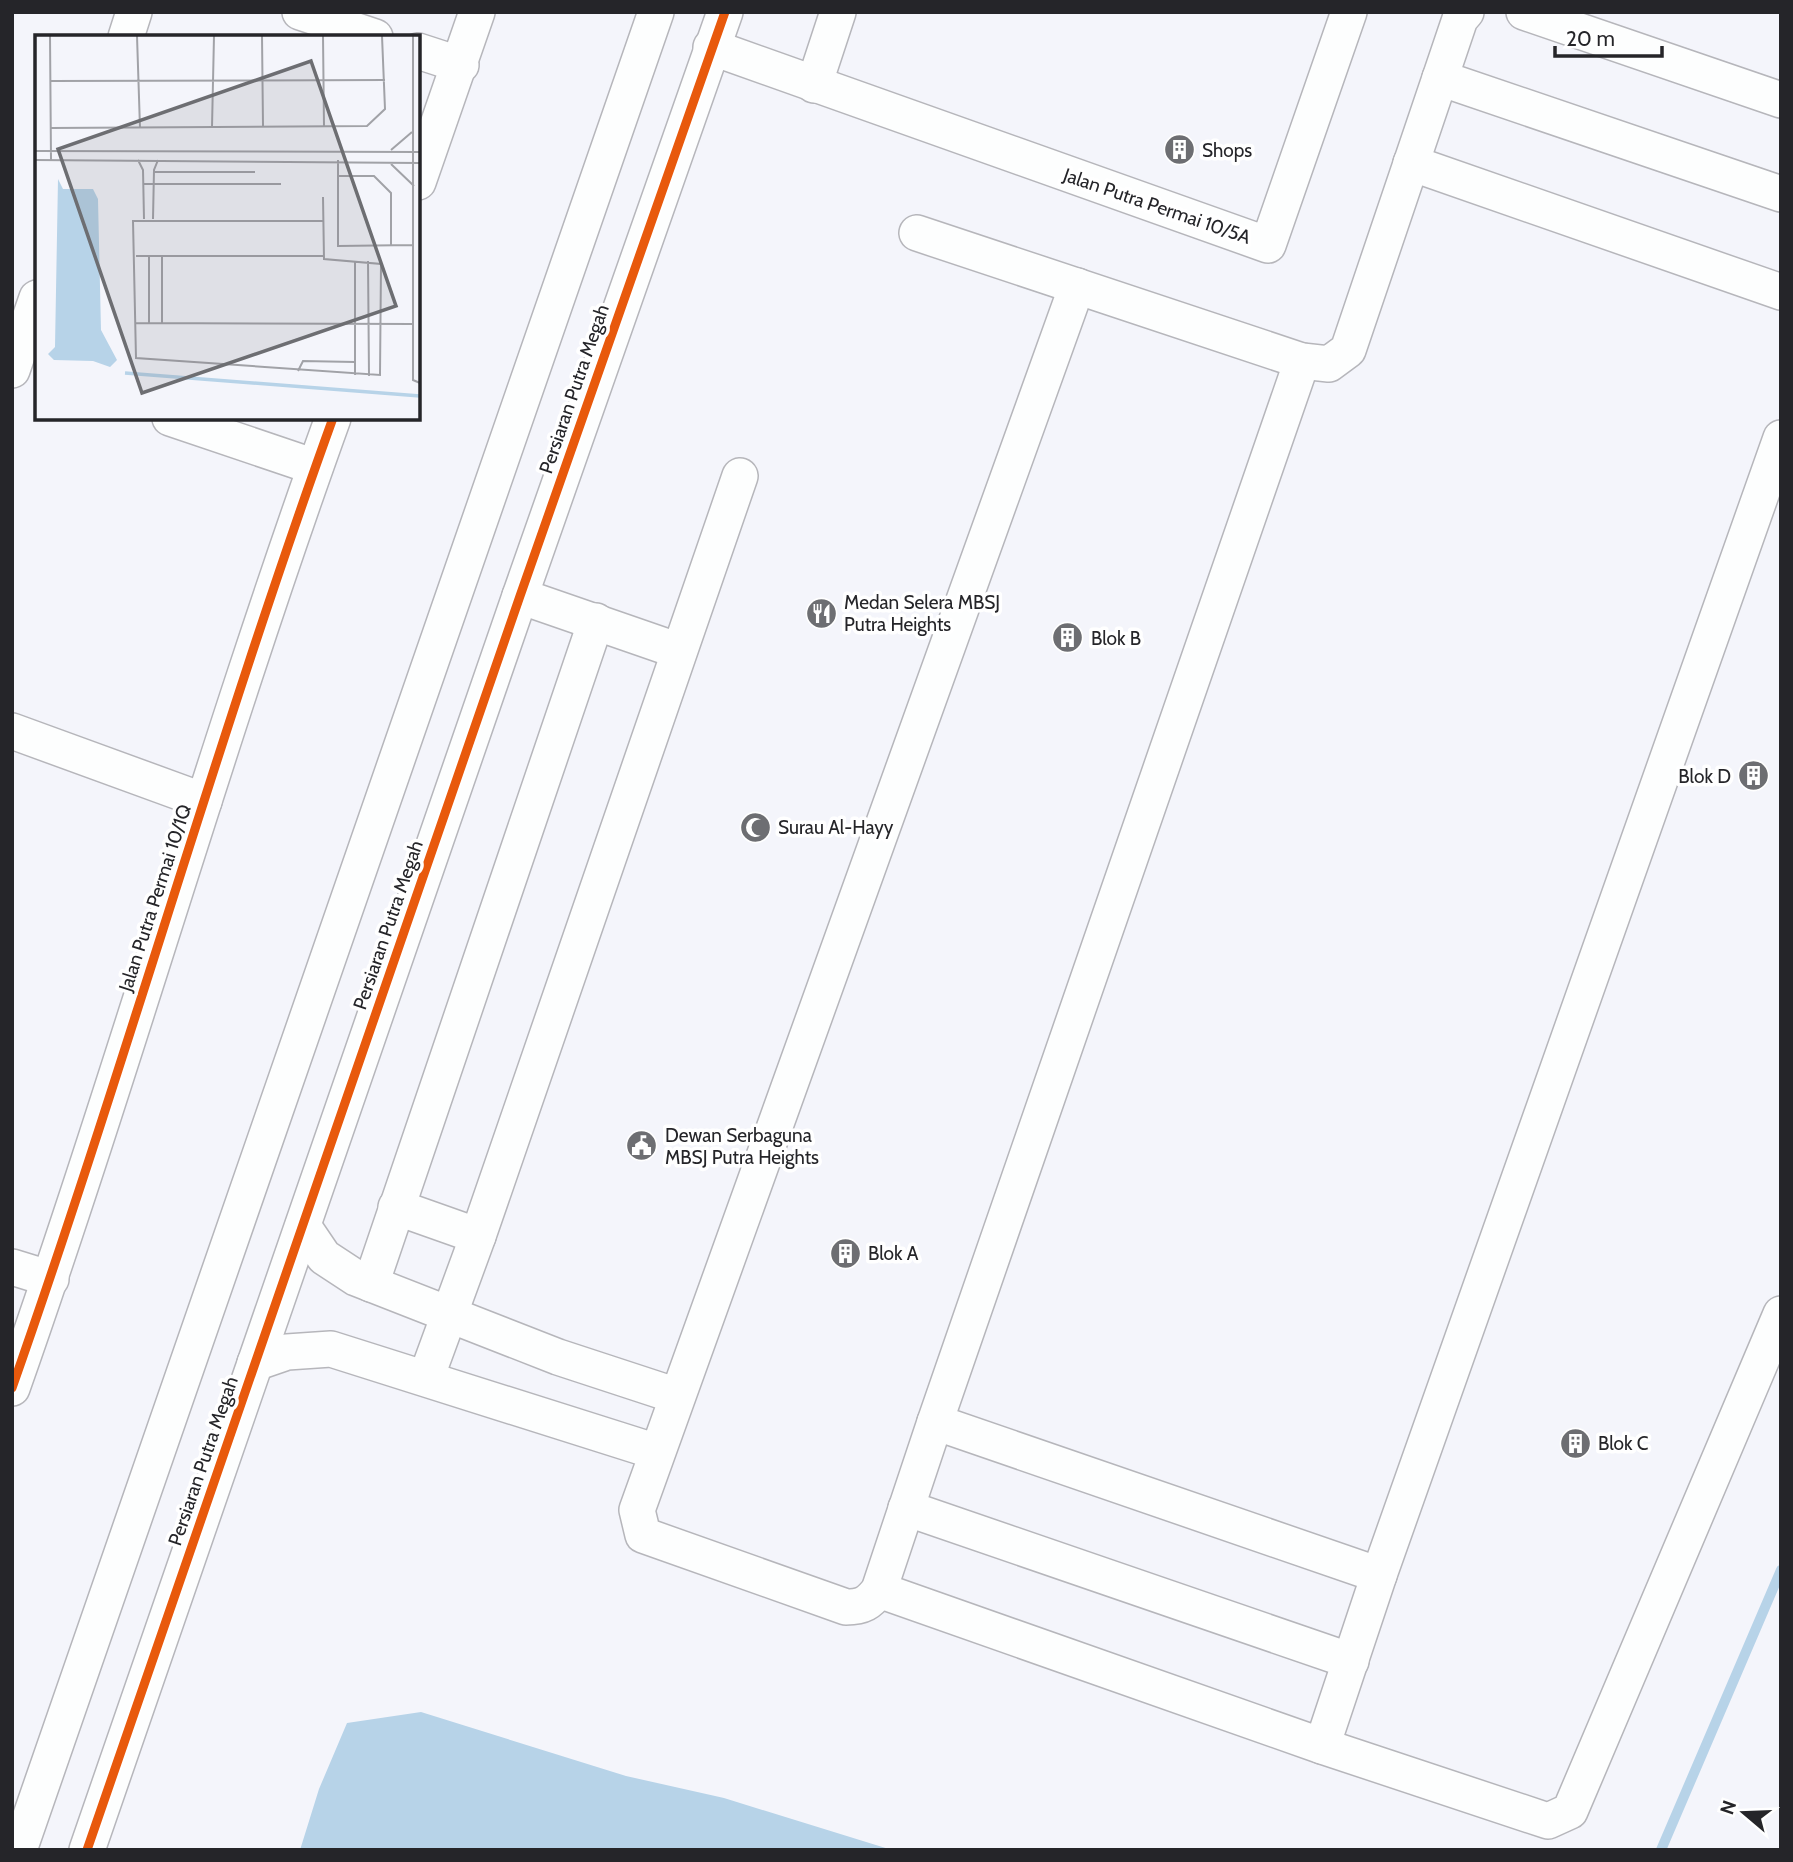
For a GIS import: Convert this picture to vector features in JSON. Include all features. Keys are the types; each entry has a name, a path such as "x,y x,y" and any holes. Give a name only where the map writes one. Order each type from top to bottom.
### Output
{"street":[{"path":"127,35 134,12"},
{"path":"300,12 369,35"},
{"path":"420,177 461,65 477,12"},
{"path":"19,1850 656,12"},
{"name":"Persiaran Putra Megah","path":"87,1850 520,596 725,12"},
{"path":"814,85 838,12"},
{"name":"Jalan Putra Permai 10/5A","path":"712,47 1268,245 1349,12"},
{"path":"917,233 1302,361 1329,364 1348,350 1460,19 1466,12"},
{"path":"1524,12 1781,100"},
{"path":"420,52 461,65"},
{"path":"1440,78 1781,194"},
{"path":"1411,163 1781,292"},
{"path":"1077,286 637,1510 643,1535 846,1607 868,1604 879,1590 1302,361"},
{"path":"19,369 35,306"},
{"path":"176,420 315,467"},
{"name":"Jalan Putra Permai 10/1Q","path":"12,1388 51,1279 204,801 332,420"},
{"path":"1322,1746 1379,1575 1781,438"},
{"path":"426,1378 478,1236 740,476"},
{"path":"520,596 679,651"},
{"path":"363,1281 396,1207 596,621"},
{"path":"12,731 204,801"},
{"path":"396,1207 478,1236"},
{"path":"303,1226 324,1257 363,1281 558,1357 677,1396"},
{"path":"12,1267 51,1279"},
{"path":"879,1590 1322,1746 1548,1821 1570,1811 1781,1314"},
{"path":"255,1363 287,1352 331,1349 657,1452"},
{"path":"935,1422 1379,1575"},
{"path":"906,1508 1351,1661"}],"water":[{"path":"421,1712 626,1776 724,1798 892,1850 300,1850 319,1789 347,1723"}],"waterway":[{"path":"1661,1850 1781,1570"}],"cycle path":[{"path":"87,1850 520,596 725,12"},
{"path":"12,1388 94,1146 250,660 332,420"}],"place":[{"name":"Shops","path":"1179,150"},
{"name":"Medan Selera MBSJ Putra Heights","path":"821,613"},
{"name":"Blok B","path":"1068,638"},
{"name":"Blok D","path":"1754,776"},
{"name":"Surau Al-Hayy","path":"755,827"},
{"name":"Dewan Serbaguna MBSJ Putra Heights","path":"642,1146"},
{"name":"Blok A","path":"845,1253"},
{"name":"Blok C","path":"1575,1443"}]}
